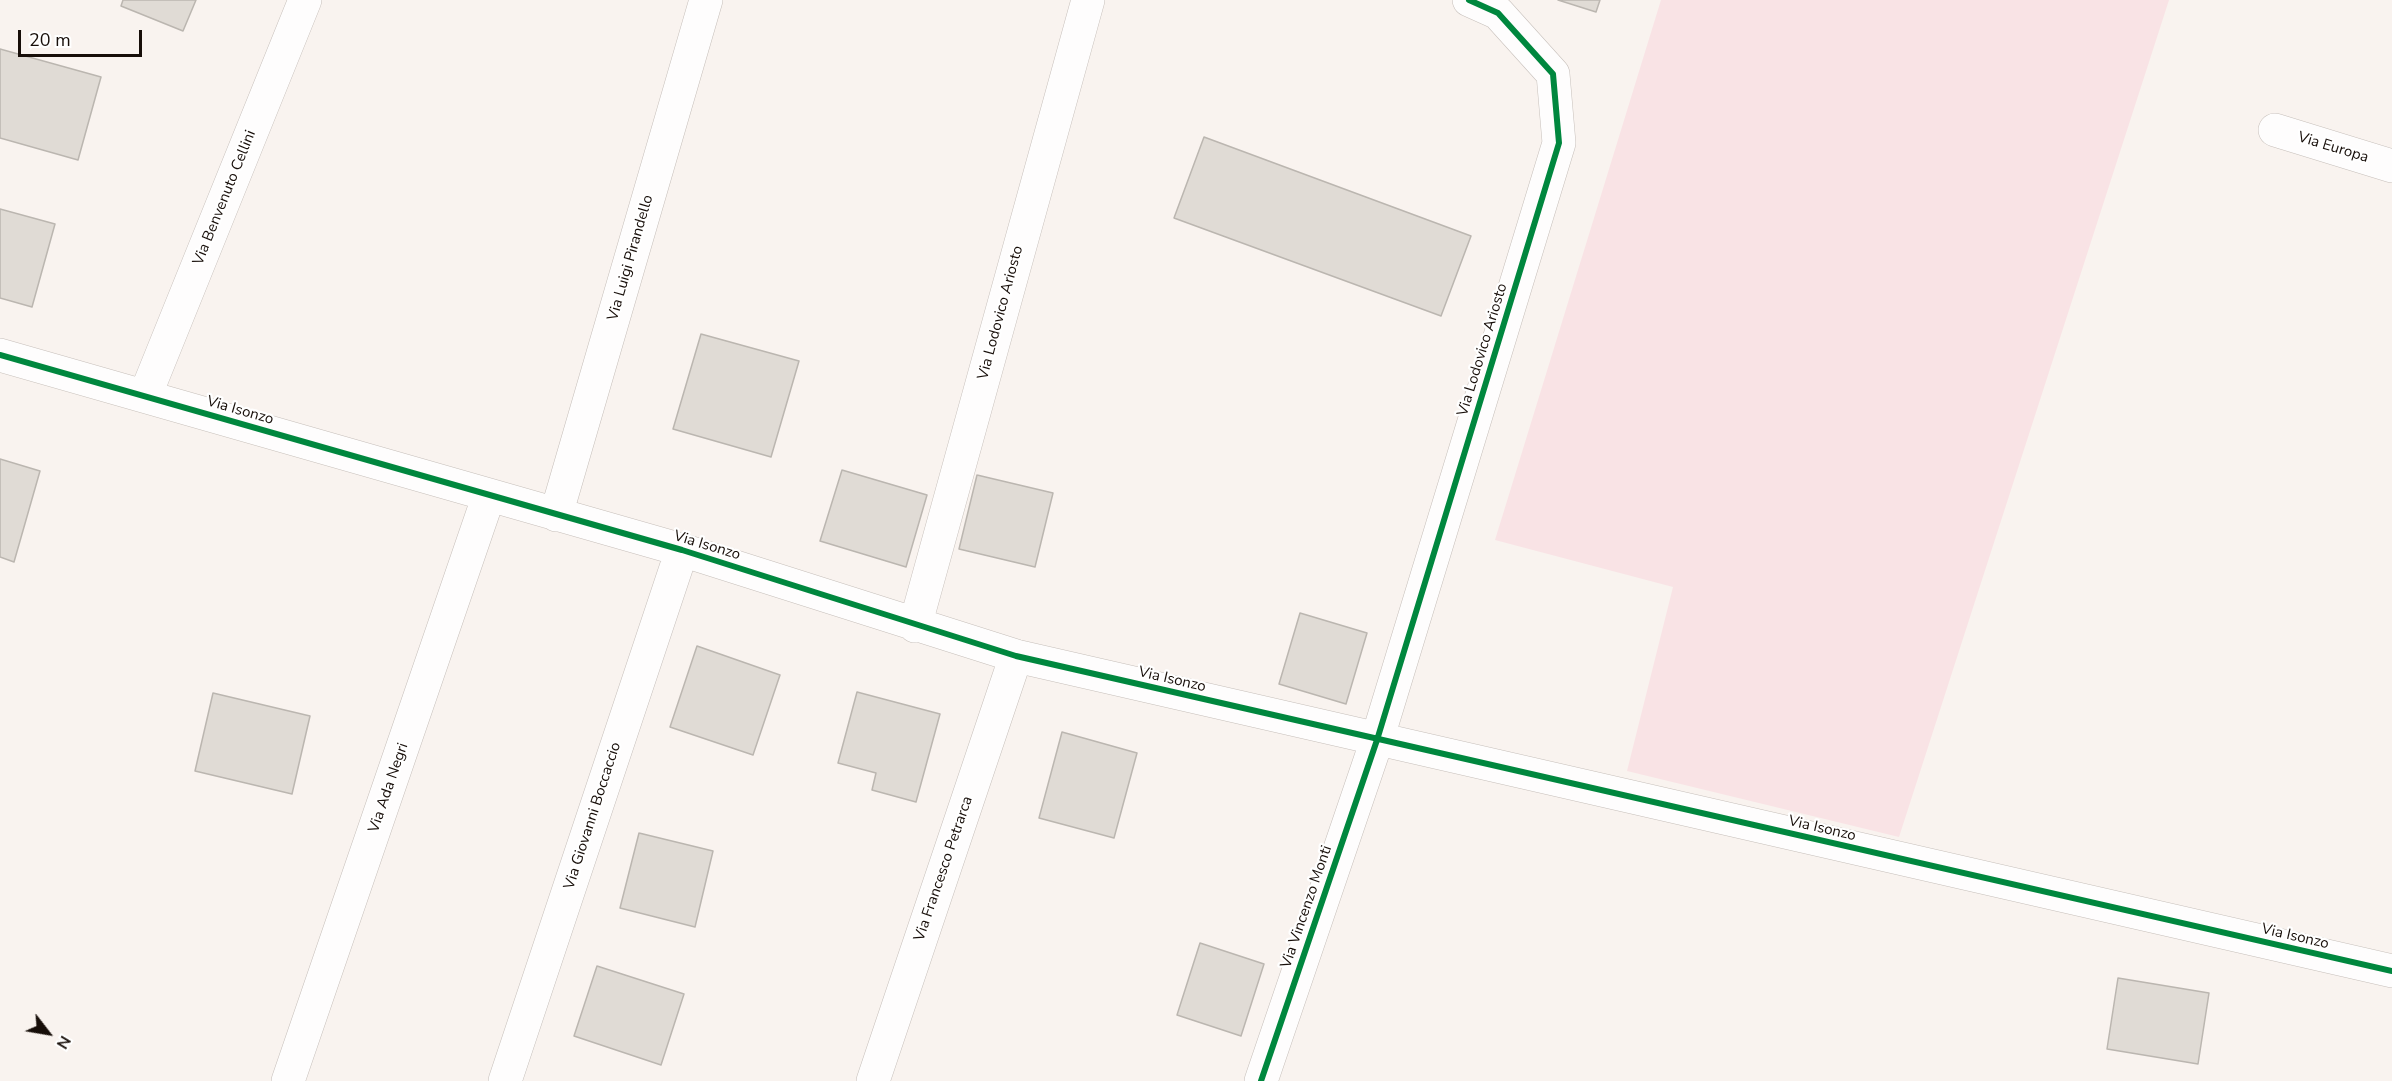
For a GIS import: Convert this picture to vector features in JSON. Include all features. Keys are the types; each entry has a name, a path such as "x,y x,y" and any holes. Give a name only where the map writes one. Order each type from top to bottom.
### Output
{"street":[{"name":"Via Benvenuto Cellini","path":"145,396 305,0"},
{"name":"Via Luigi Pirandello","path":"556,515 706,0"},
{"name":"Via Lodovico Ariosto","path":"915,626 1088,0"},
{"name":"Via Lodovico Ariosto","path":"1377,740 1559,143 1554,74 1498,13 1469,0"},
{"name":"Via Europa","path":"2275,130 2392,166"},
{"name":"Via Isonzo","path":"0,355 682,550 915,626 1016,656 2392,971"},
{"name":"Via Ada Negri","path":"288,1081 489,495"},
{"name":"Via Giovanni Boccaccio","path":"505,1081 682,550"},
{"name":"Via Francesco Petrarca","path":"873,1081 1016,656"},
{"name":"Via Vincenzo Monti","path":"1261,1081 1377,740"}],"shaded area":[{"path":"1661,0 2169,0 1899,837 1627,771 1673,587 1495,540"}],"building":[{"path":"123,0 196,0 183,31 121,6"},
{"path":"1558,0 1600,0 1596,12"},
{"path":"0,49 101,77 78,160 0,138"},
{"path":"1204,137 1471,236 1441,316 1174,218"},
{"path":"0,209 55,224 32,307 0,298"},
{"path":"701,334 799,361 771,457 673,429"},
{"path":"0,459 40,471 14,562 0,557"},
{"path":"842,470 927,495 906,567 820,541"},
{"path":"977,475 1053,493 1035,567 959,549"},
{"path":"1300,613 1367,633 1346,704 1279,684"},
{"path":"697,646 780,675 753,755 670,727"},
{"path":"857,692 940,714 916,802 872,790 876,773 838,763"},
{"path":"213,693 310,716 292,794 195,771"},
{"path":"1062,732 1137,753 1114,838 1039,818"},
{"path":"639,833 713,851 695,927 620,908"},
{"path":"1200,943 1264,964 1241,1036 1177,1015"},
{"path":"597,966 684,994 661,1065 574,1036"},
{"path":"2118,978 2209,993 2198,1064 2107,1049"}],"cycle path":[{"path":"1261,1081 1377,740 1559,143 1553,74 1498,13 1469,0"},
{"path":"0,355 682,550 1016,656 2392,971"}]}
